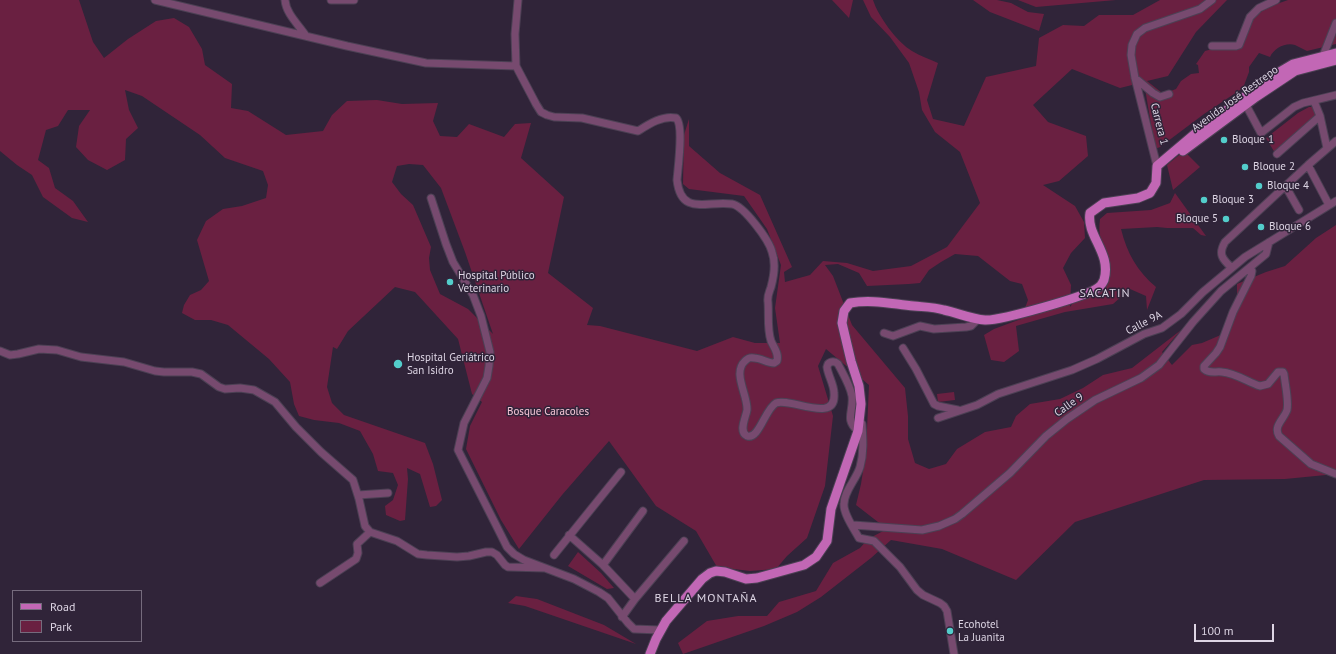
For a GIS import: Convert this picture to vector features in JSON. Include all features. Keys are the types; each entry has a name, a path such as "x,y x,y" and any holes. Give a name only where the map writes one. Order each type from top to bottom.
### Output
{"main road":[{"name":"Avenida José Restrepo","path":"1157,170 1196,134 1271,77 1293,64 1336,53"},
{"name":"Avenida José Restrepo","path":"1157,170 1273,84 1295,71 1336,60"},
{"path":"650,654 660,630 666,621 702,579 710,573 716,571 725,572 746,579 757,578 804,565 816,557 827,541 830,509 858,431 861,404 859,386 842,324 844,311 850,303 877,301 944,310 978,319 996,319 1043,307 1091,291 1100,287 1104,281 1106,268 1100,247 1090,224 1090,213 1104,203 1145,196 1150,193 1153,189 1157,170"}],"street":[{"path":"155,0 426,63 516,66"},
{"path":"285,0 289,12 306,36"},
{"path":"331,0 354,0"},
{"path":"518,0 515,34 516,66 541,112 547,115 582,118 638,131 667,117 676,118 679,120 681,129 677,180 681,194 686,200 699,206 726,204 736,206 741,209 763,233 772,250 774,274 767,295 769,333 771,342 778,357 777,361 774,363 748,358 740,368 741,384 747,403 743,425 747,436 751,436 756,433 767,411 777,403 789,402 818,409 831,406 834,400 834,392 827,367 828,364 833,362 838,364 850,389 852,404 850,422 858,431"},
{"name":"Carrera 1","path":"1157,170 1135,78 1131,55 1132,45 1137,34 1145,28 1200,9 1212,0"},
{"path":"1212,46 1236,46 1239,44 1250,17 1260,8 1276,0"},
{"path":"1323,56 1336,23"},
{"path":"1135,78 1160,97 1169,94"},
{"path":"1246,104 1261,133 1294,107 1336,95"},
{"path":"1314,101 1320,116 1327,148"},
{"path":"1277,154 1320,116"},
{"path":"1232,268 1222,257 1221,248 1225,242 1336,141"},
{"path":"1308,165 1329,205"},
{"path":"1286,187 1298,210"},
{"path":"431,198 453,262 476,302 490,352 490,366 487,378 464,423 458,450 507,547 519,557 574,579 599,592 608,598 622,617 634,628 638,630 660,630"},
{"name":"Calle 9A","path":"938,418 977,405 998,394 1072,370 1103,357 1144,334 1162,328 1181,314 1203,292 1245,257 1336,202"},
{"name":"Calle 9","path":"853,525 922,530 939,526 955,519 1010,473 1046,436 1067,419 1095,400 1141,378 1159,365 1193,322 1221,291 1266,254 1269,242"},
{"path":"1250,268 1252,271 1251,276 1229,320 1220,347 1204,366 1204,368 1209,372 1230,373 1260,386 1268,384 1278,372 1283,372 1287,409 1277,428 1279,436 1311,464 1336,474"},
{"path":"884,333 893,336 920,326 934,329 966,327 971,326 978,319"},
{"path":"903,348 916,369 934,404 960,410"},
{"path":"0,351 10,355 39,349 57,350 82,357 124,362 155,371 192,372 201,374 219,387 225,389 240,388 254,390 275,402 296,427 321,452 353,480 365,526 370,532 397,541 418,554 457,557 492,552 497,555 504,565 508,567 545,568"},
{"path":"861,404 863,452 859,468 845,496 845,512 859,538 874,542 900,567 917,590 944,606 947,612 954,654"},
{"path":"554,555 621,472"},
{"path":"358,495 388,492"},
{"path":"603,565 643,511"},
{"path":"320,584 356,559 358,553 357,544 370,532"},
{"path":"569,535 603,565 635,599"},
{"path":"622,617 635,599 684,541"}],"green space":[{"name":"Bosque Caracoles","path":"0,0 79,0 93,42 104,58 128,39 156,21 174,18 189,27 202,49 205,65 232,84 231,108 248,111 286,135 323,131 332,115 347,101 377,100 402,104 438,103 433,121 440,136 457,137 469,124 504,137 515,124 531,123 521,158 564,197 548,273 593,308 587,325 600,326 697,351 733,337 755,343 780,343 775,308 781,265 767,229 744,196 689,189 683,184 684,135 689,119 689,146 720,173 760,195 792,267 784,272 785,282 810,275 823,261 847,263 873,271 911,266 947,247 980,203 960,152 935,132 922,110 919,92 909,63 890,37 871,17 863,0 873,0 879,13 889,28 906,47 915,53 938,63 927,100 933,119 964,126 986,77 1036,66 1039,38 1063,25 1084,26 1099,15 1133,15 1160,0 1227,0 1196,32 1168,76 1147,81 1161,92 1168,92 1176,89 1181,81 1191,74 1199,73 1198,65 1196,64 1205,51 1212,49 1236,48 1253,17 1268,7 1288,0 1336,0 1336,44 1307,51 1295,45 1288,44 1277,48 1270,57 1259,53 1249,67 1249,72 1243,88 1204,114 1160,147 1155,149 1144,82 1120,88 1072,69 1033,105 1048,122 1086,136 1088,156 1059,181 1043,185 1075,206 1084,222 1085,238 1071,253 1063,268 1071,285 1070,307 1081,298 1102,291 1108,283 1108,265 1099,230 1100,219 1107,213 1151,210 1170,203 1175,193 1206,236 1201,235 1193,228 1157,227 1121,229 1126,246 1138,268 1156,287 1147,310 1146,296 1130,289 1113,304 1065,312 1016,326 1019,351 1004,362 991,360 984,335 994,329 1021,319 1028,300 1022,284 1010,281 978,256 955,254 929,270 920,283 909,284 867,286 859,273 838,264 825,265 833,276 852,325 905,388 908,416 908,439 915,463 929,469 946,464 957,449 985,432 1011,427 1016,416 1030,404 1060,399 1083,388 1103,375 1132,368 1181,330 1162,352 1172,365 1192,345 1202,343 1223,334 1226,330 1226,318 1237,312 1237,284 1285,266 1316,238 1336,225 1336,474 1285,479 1204,480 1075,522 1016,580 942,549 891,540 871,558 821,597 797,612 764,626 683,654 678,643 707,621 738,616 767,616 779,602 816,591 833,563 860,548 868,539 887,529 856,505 866,452 869,385 826,349 818,366 833,416 825,486 807,538 787,556 776,569 750,571 717,567 696,531 656,506 609,441 562,495 519,549 501,520 466,449 470,426 482,402 472,394 458,339 415,292 395,287 348,331 337,349 333,347 327,387 332,403 344,415 425,443 433,464 442,500 436,506 430,507 420,474 407,468 408,479 405,520 400,521 386,515 385,506 393,500 398,485 393,473 378,471 373,454 360,431 339,423 314,420 299,416 294,404 290,382 269,359 228,325 211,320 195,320 182,313 184,305 190,295 201,290 209,281 197,240 206,221 223,209 242,206 266,198 268,185 263,171 225,158 200,135 142,96 125,90 129,110 138,128 126,139 125,160 107,170 88,160 76,147 79,126 90,110 68,110 58,126 46,130 38,160 49,168 55,188 73,201 88,222 72,218 43,197 32,175 0,151","holes":["409,164 423,165 441,188 493,334 468,309 440,294 430,270 429,258 431,247 413,205 401,194 392,182 397,166"]},
{"path":"832,0 853,0 849,18"},
{"path":"973,0 997,0 1011,3 1028,12 1044,14 1039,31 990,12"},
{"path":"1018,0 1116,0 1036,7"},
{"path":"1309,107 1313,107 1318,116 1275,153 1266,138 1298,113"},
{"path":"1184,151 1200,167 1173,190 1167,165"},
{"path":"954,392 955,400 938,402 937,394"},
{"path":"578,552 601,573 614,588 607,589 568,566"},
{"path":"516,596 537,599 604,625 636,644 525,606 508,603"}],"place":[{"name":"Bloque 1","path":"1224,140"},
{"name":"Bloque 2","path":"1245,167"},
{"name":"Bloque 4","path":"1259,186"},
{"name":"Bloque 3","path":"1204,200"},
{"name":"Bloque 5","path":"1226,219"},
{"name":"Bloque 6","path":"1261,227"},
{"name":"Hospital Público Veterinario","path":"450,282"},
{"name":"Hospital Geriátrico San Isidro","path":"398,364"},
{"name":"Ecohotel La Juanita","path":"950,631"}],"district":[{"name":"SACATIN","path":"1105,294"},
{"name":"BELLA MONTAÑA","path":"706,599"}]}
